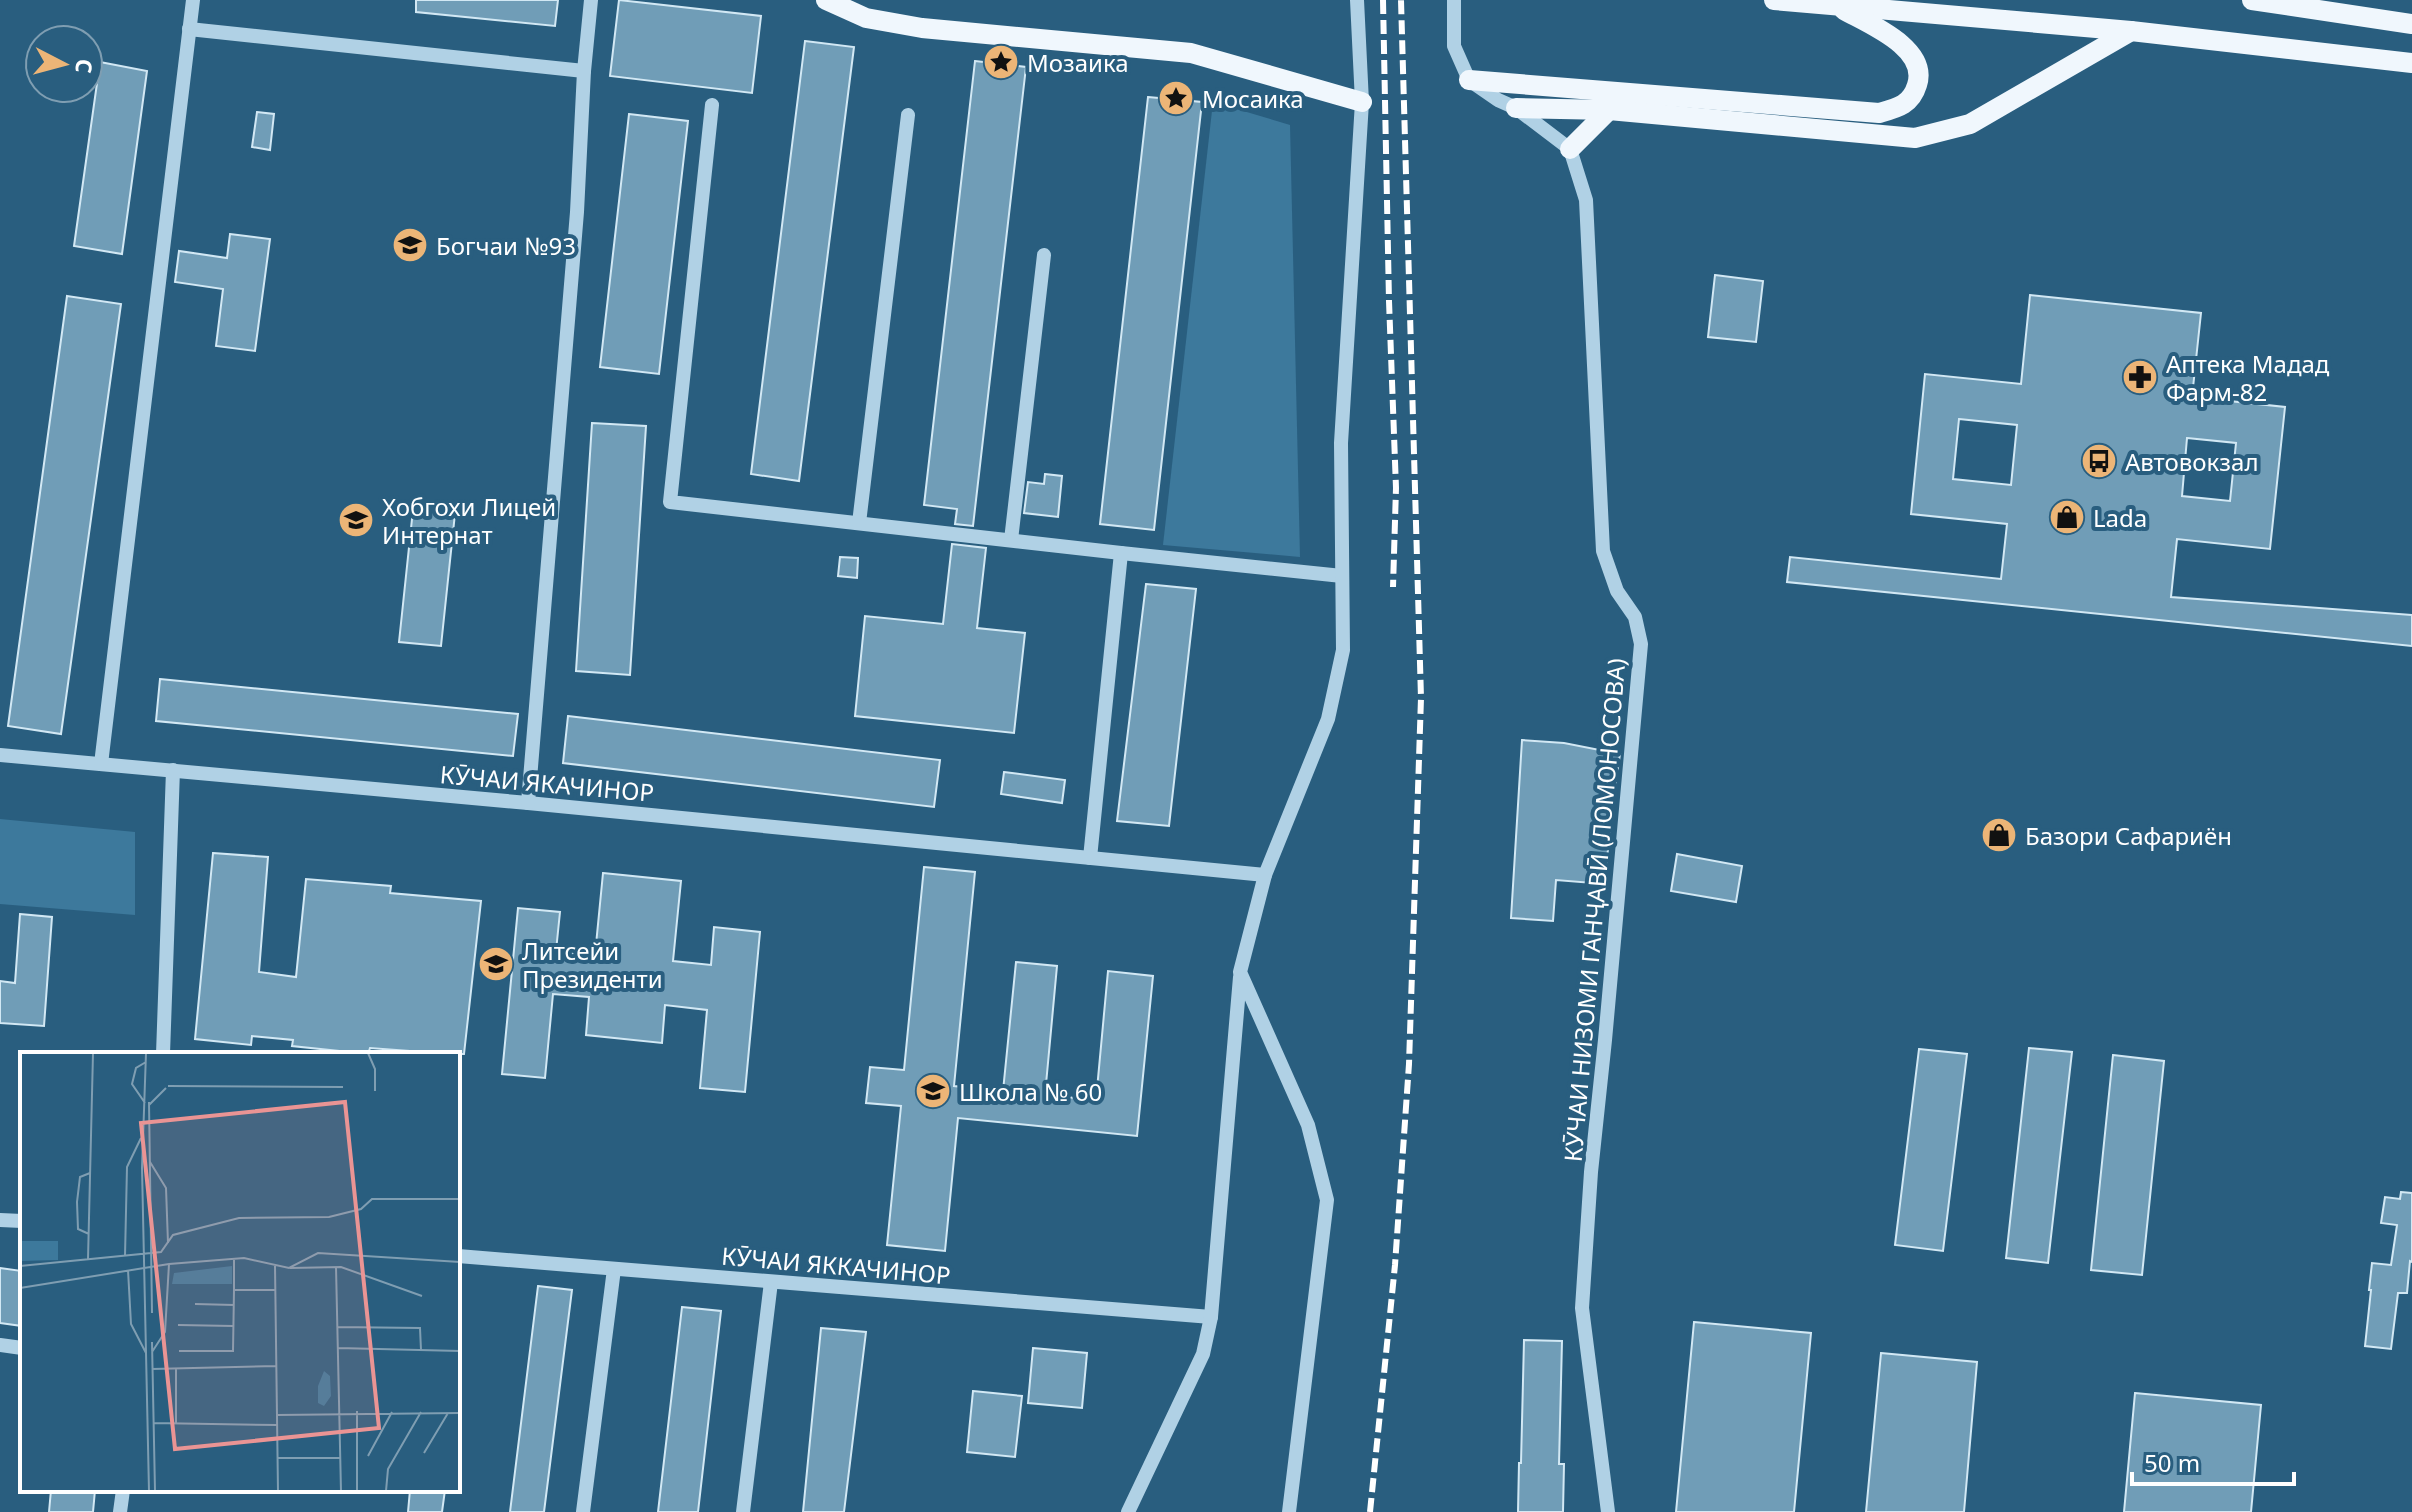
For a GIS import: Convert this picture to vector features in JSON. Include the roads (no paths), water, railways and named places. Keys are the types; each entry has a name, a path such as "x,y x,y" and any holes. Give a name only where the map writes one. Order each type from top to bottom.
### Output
{"main road":[{"path":"826,0 866,18 922,28 1191,53 1362,102"},
{"path":"853,0 866,18"},
{"path":"1774,0 2131,31 2412,63"},
{"path":"2252,0 2412,24"},
{"path":"2317,0 2345,15"},
{"path":"1469,80 1879,113 1902,107 1914,94 1920,77 1912,52 1837,5"},
{"path":"1516,108 1609,110 1915,138 1970,124 2131,31"},
{"path":"1570,149 1609,110"}],"street":[{"path":"101,764 193,0"},
{"path":"528,803 577,212 591,0"},
{"path":"1128,1512 1203,1354 1211,1317 1240,972 1265,875 1328,719 1343,650 1341,443 1362,102 1357,0"},
{"path":"1454,0 1454,46 1469,80 1516,108 1570,149"},
{"path":"189,29 584,71"},
{"path":"712,105 670,502 1342,576"},
{"path":"859,523 908,115"},
{"name":"КӮЧАИ НИЗОМИ ГАНҶАВӢ (ЛОМОНОСОВА)","path":"1570,149 1586,200 1603,551 1617,591 1635,617 1641,644 1591,1172 1582,1308 1608,1512"},
{"path":"1011,540 1044,255"},
{"path":"1090,858 1121,553"},
{"name":"КӮЧАИ ЯКАЧИНОР","path":"0,755 1265,875"},
{"path":"163,1052 173,770"},
{"path":"1240,972 1308,1125 1327,1200 1289,1512"},
{"path":"0,1220 20,1221"},
{"name":"КӮЧАИ ЯККАЧИНОР","path":"460,1256 1211,1317"},
{"path":"583,1512 614,1269"},
{"path":"743,1512 771,1282"},
{"path":"0,1345 20,1348"},
{"path":"120,1512 123,1492"}],"railway":[{"path":"1383,0 1396,488 1393,587"},
{"path":"1370,1512 1395,1265 1409,1064 1421,698 1401,0"}],"place":[{"name":"Мозаика","path":"1001,62"},
{"name":"Мосаика","path":"1176,98"},
{"name":"Богчаи №93","path":"410,245"},
{"name":"Аптека Мадад Фарм-82","path":"2140,377"},
{"name":"Автовокзал","path":"2099,461"},
{"name":"Lada","path":"2067,517"},
{"name":"Хобгохи Лицей Интернат","path":"356,520"},
{"name":"Базори Сафариён","path":"1999,835"},
{"name":"Литсейи Президенти","path":"496,964"},
{"name":"Школа № 60","path":"933,1091"}]}
